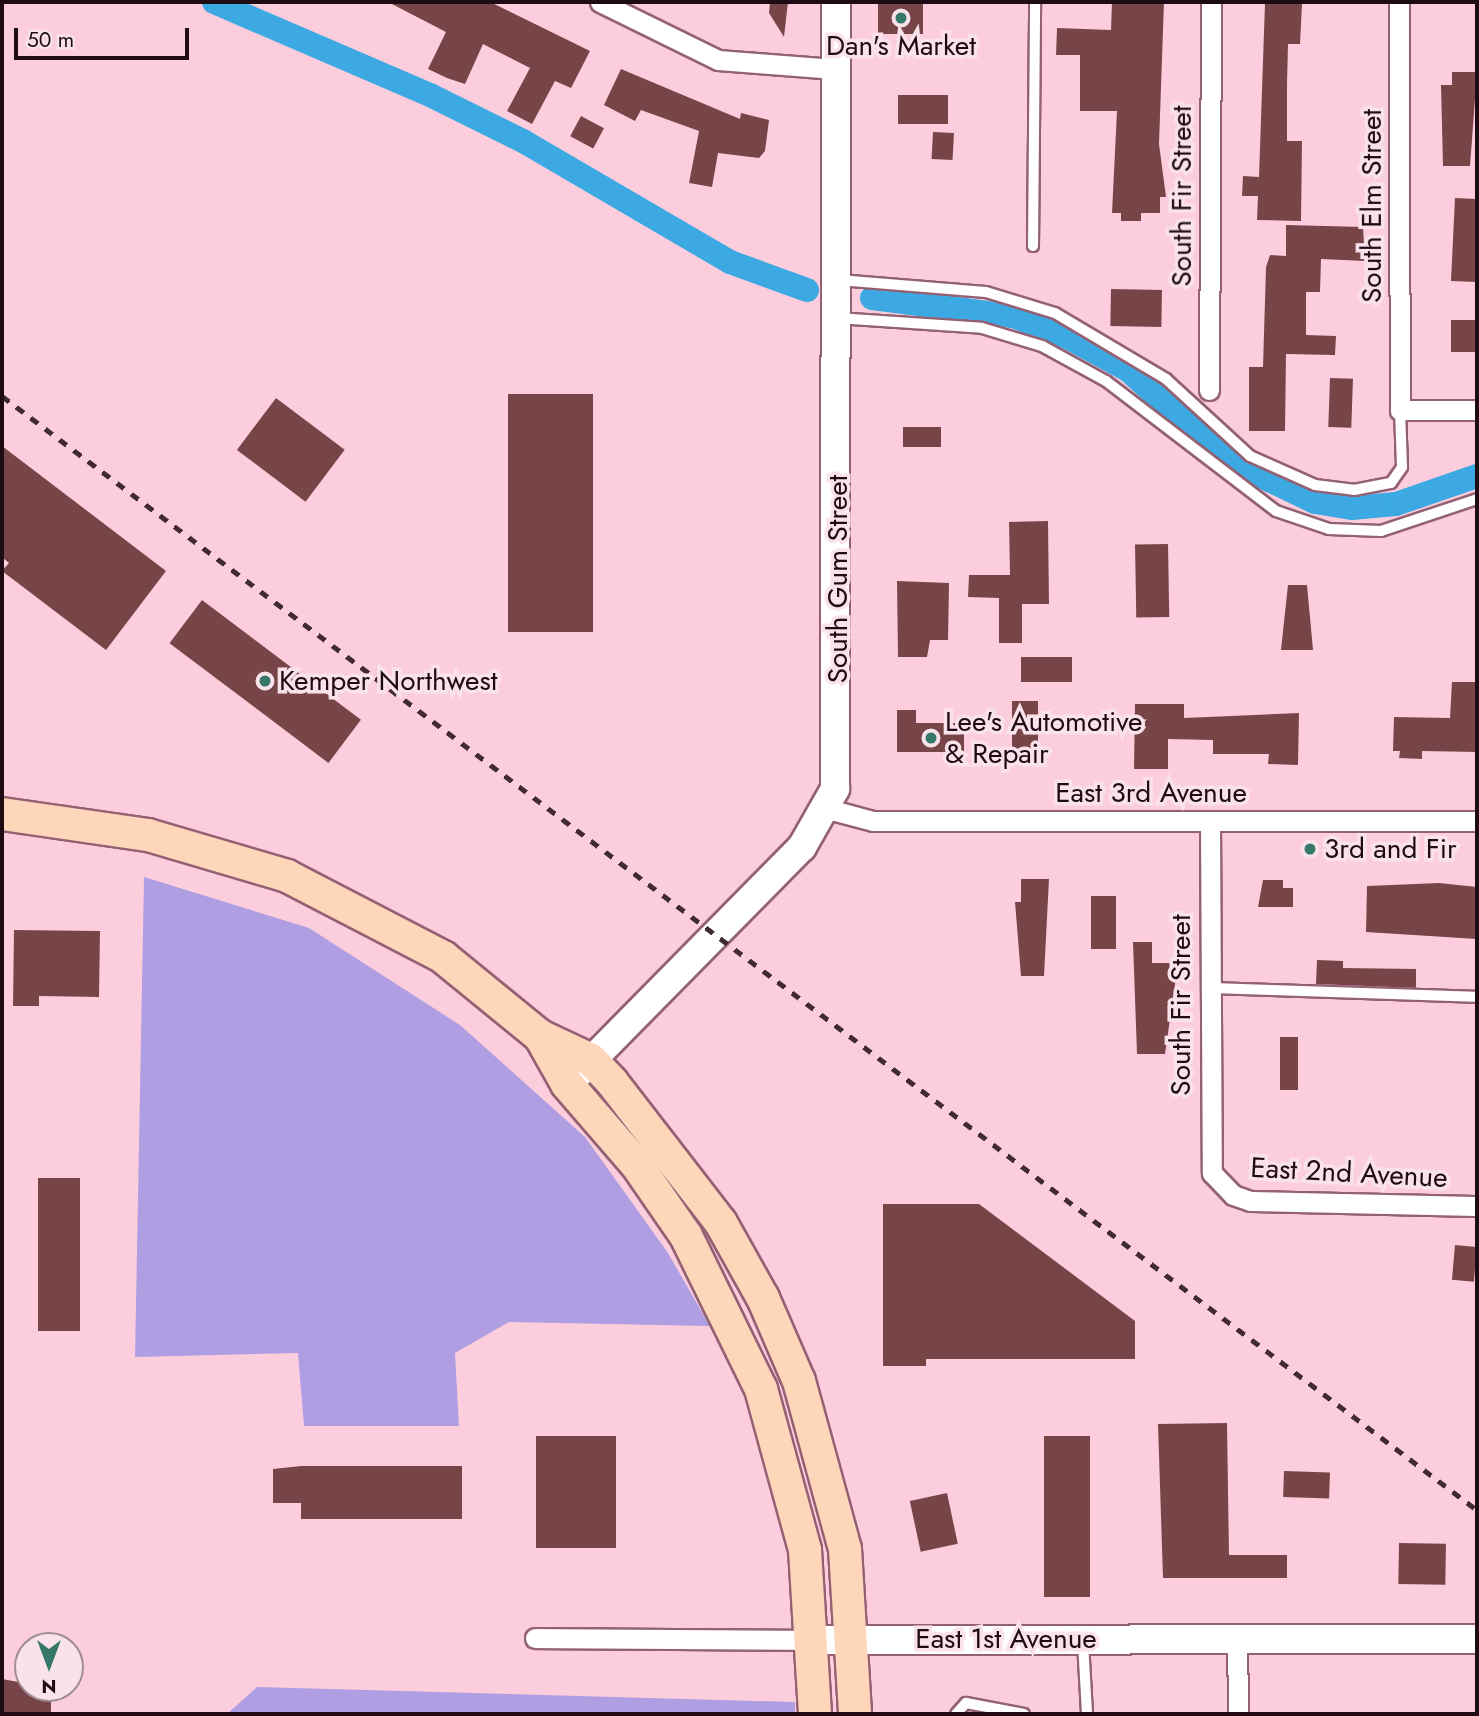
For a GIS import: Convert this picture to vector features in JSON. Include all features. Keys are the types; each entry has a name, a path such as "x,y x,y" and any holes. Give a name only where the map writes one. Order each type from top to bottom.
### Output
{"main road":[{"name":"South Gum Street","path":"567,1084 802,848 828,809 838,755 836,2"},
{"path":"2,814 148,835 286,876 443,957 540,1036 591,1060 696,1186 779,1331 837,1506 854,1640 855,1714"},
{"path":"540,1036 567,1084 663,1201 745,1350 798,1513 813,1640 815,1714"},
{"name":"East 1st Avenue","path":"813,1640 1477,1639"}],"street":[{"name":"South Fir Street","path":"1209,390 1211,2"},
{"name":"South Elm Street","path":"1399,2 1400,410"},
{"path":"603,3 718,60 835,69"},
{"path":"1400,410 1477,410"},
{"name":"East 3rd Avenue","path":"828,809 873,821 1477,821"},
{"name":"South Fir Street","path":"1210,821 1208,1157 1222,1185"},
{"name":"East 2nd Avenue","path":"1222,1185 1250,1201 1477,1206"},
{"name":"East 1st Avenue","path":"535,1638 813,1640"},
{"path":"1237,1638 1238,1714"}],"lane":[{"path":"1034,246 1035,2"},
{"path":"836,280 941,285 1021,301 1114,345 1201,410 1251,456 1315,485 1354,490 1376,489 1398,475 1400,410"},
{"path":"836,318 982,328 1042,346 1106,381 1276,511 1329,529 1381,531 1477,499"},
{"path":"1201,410 1209,390"},
{"path":"1208,988 1477,997"},
{"path":"1083,1638 1087,1714"},
{"path":"956,1714 966,1703 1024,1714"}],"shaded area":[{"path":"144,877 309,928 460,1025 585,1137 668,1253 710,1326 509,1322 455,1353 459,1426 304,1426 298,1353 135,1357"},
{"path":"257,1687 795,1702 795,1714 227,1714"}],"building":[{"path":"388,2 490,2 590,51 571,88 555,81 532,124 507,111 530,68 483,44 465,84 447,78 428,69 446,32"},
{"path":"770,2 788,2 784,37 769,13"},
{"name":"Dan's Market","path":"878,2 923,2 923,34 878,34"},
{"path":"1112,2 1164,2 1159,144 1166,197 1160,197 1160,213 1141,213 1141,221 1121,221 1121,213 1112,213 1117,111 1080,111 1080,55 1056,55 1057,28 1111,30"},
{"path":"1265,3 1302,4 1300,44 1288,44 1287,85 1287,141 1302,141 1301,221 1257,220 1258,196 1242,196 1243,176 1259,177"},
{"path":"621,69 740,119 741,113 769,120 765,151 759,158 718,153 712,187 689,183 699,131 641,110 635,121 604,105"},
{"path":"1452,72 1477,72 1470,166 1443,166 1441,85 1452,85"},
{"path":"898,95 948,95 948,124 898,124"},
{"path":"581,116 604,128 593,149 570,136"},
{"path":"933,132 954,133 953,160 932,159"},
{"path":"1455,198 1477,199 1477,282 1451,281"},
{"path":"1286,225 1363,227 1365,261 1321,259 1320,292 1306,292 1306,335 1336,336 1335,355 1286,354 1285,431 1249,431 1249,367 1263,367 1266,267 1270,255 1286,256"},
{"path":"1111,289 1162,290 1161,327 1110,326"},
{"path":"1451,320 1477,320 1477,352 1451,352"},
{"path":"1330,378 1353,379 1351,428 1328,427"},
{"path":"508,394 593,394 593,632 508,632"},
{"path":"276,398 345,450 306,502 237,450"},
{"path":"903,427 941,427 941,447 903,447"},
{"path":"2,446 166,571 106,650 2,571 9,563 2,557"},
{"path":"1048,521 1049,604 1022,604 1022,643 999,643 999,598 968,597 969,575 1010,575 1009,522"},
{"path":"1168,544 1169,617 1136,618 1135,545"},
{"path":"897,581 949,583 948,640 930,640 927,657 898,657"},
{"path":"1288,585 1307,585 1313,650 1281,650"},
{"name":"Kemper Northwest","path":"202,600 361,720 328,763 170,643"},
{"path":"1021,657 1072,657 1072,682 1021,682"},
{"path":"1452,682 1477,682 1477,752 1422,751 1422,759 1399,758 1400,751 1393,751 1394,717 1450,718"},
{"path":"1012,701 1038,701 1038,755 1012,755"},
{"path":"1135,704 1184,704 1184,718 1299,713 1298,765 1268,764 1269,754 1213,754 1213,740 1168,739 1168,769 1134,769"},
{"name":"Lee's Automotive & Repair","path":"897,710 916,710 916,723 964,723 964,752 897,752"},
{"path":"1021,879 1049,879 1044,976 1021,976 1015,902 1021,902"},
{"path":"1263,880 1283,880 1283,888 1293,888 1293,907 1258,907"},
{"path":"1439,883 1477,887 1477,939 1366,932 1367,886"},
{"path":"1091,896 1116,896 1116,949 1091,949"},
{"path":"14,930 100,931 99,997 39,996 39,1006 13,1006"},
{"path":"1133,942 1152,942 1152,963 1178,963 1165,1054 1137,1054"},
{"path":"1317,960 1343,961 1343,968 1416,969 1416,988 1316,984"},
{"path":"1280,1037 1298,1037 1298,1090 1280,1090"},
{"path":"38,1178 80,1178 80,1331 38,1331"},
{"path":"883,1204 979,1204 1135,1321 1135,1359 926,1359 926,1366 883,1366"},
{"path":"1455,1245 1477,1247 1474,1282 1452,1280"},
{"path":"1227,1423 1229,1555 1287,1555 1287,1578 1163,1578 1158,1424"},
{"path":"536,1436 616,1436 616,1548 536,1548"},
{"path":"1044,1436 1090,1436 1090,1597 1044,1597"},
{"path":"301,1466 462,1466 462,1519 301,1519 301,1503 273,1503 273,1469"},
{"path":"1284,1471 1330,1473 1329,1499 1283,1497"},
{"path":"947,1493 958,1544 921,1552 910,1501"},
{"path":"1399,1543 1446,1544 1445,1585 1398,1584"},
{"path":"2,1679 14,1681 14,1702 51,1702 51,1714 2,1714"}],"waterway":[{"path":"214,2 432,96 523,141 730,262 807,290"},
{"path":"872,298 1013,316 1069,338 1128,370 1229,461 1315,502 1352,508 1396,504 1477,476"}],"railway":[{"path":"2,396 1477,1510"}],"place":[{"name":"Dan's Market","path":"901,18"},
{"name":"Kemper Northwest","path":"265,681"},
{"name":"Lee's Automotive & Repair","path":"931,738"},
{"name":"3rd and Fir","path":"1310,849"}]}
